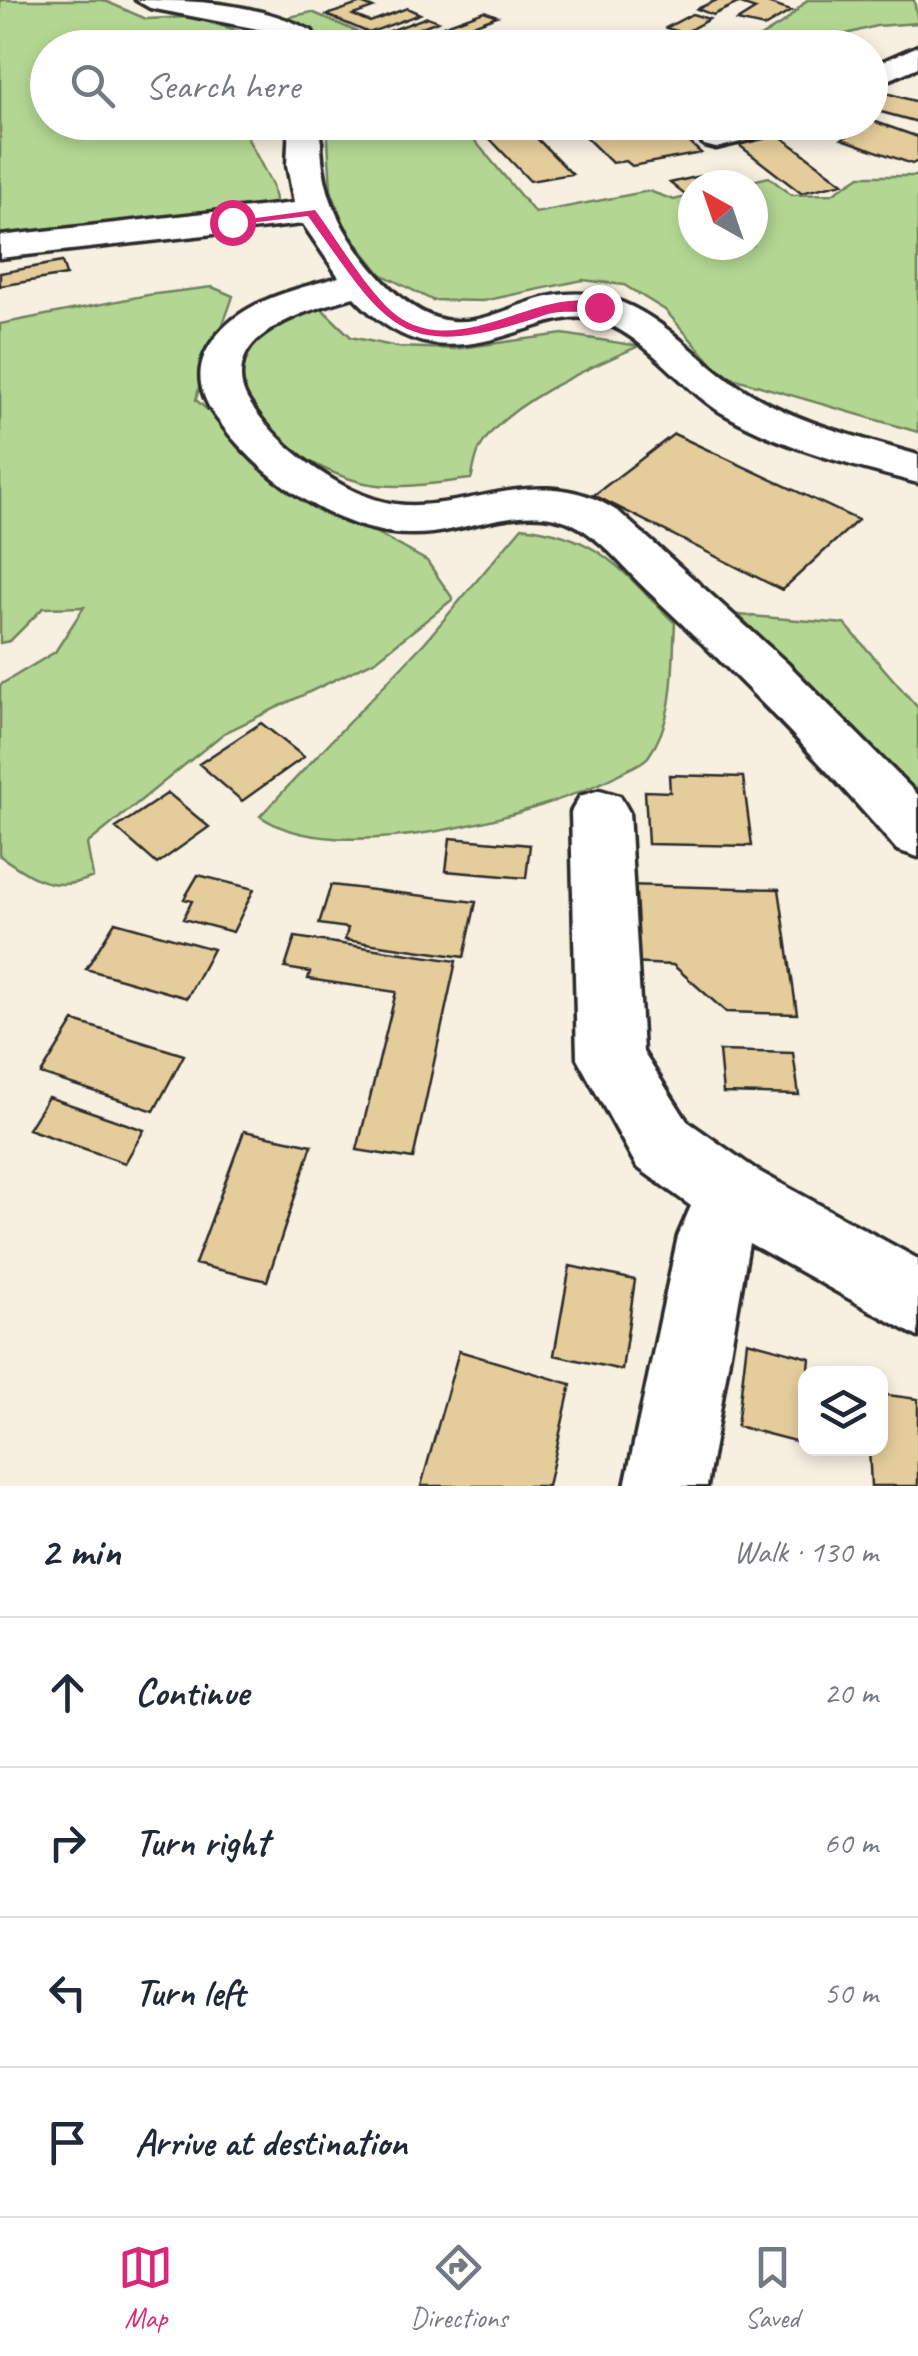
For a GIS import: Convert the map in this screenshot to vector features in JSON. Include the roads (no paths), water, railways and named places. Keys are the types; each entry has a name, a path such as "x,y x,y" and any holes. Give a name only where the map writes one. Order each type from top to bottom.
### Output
{"lane":[{"path":"150,0 277,24 289,30"},
{"path":"888,70 918,55"},
{"path":"888,83 918,91"},
{"path":"303,140 301,161 311,212 380,308 406,327 442,334 495,328 555,307 599,307 641,326 737,404 796,431 918,469"},
{"path":"0,247 311,212"},
{"path":"362,283 304,300 247,327 231,343 218,376 220,394 239,419 322,492 368,513 428,520 491,502 534,500 591,514 830,733 918,834"},
{"path":"600,812 610,1058 662,1144 733,1196 918,1300"},
{"path":"666,1486 714,1236 733,1196"}]}
